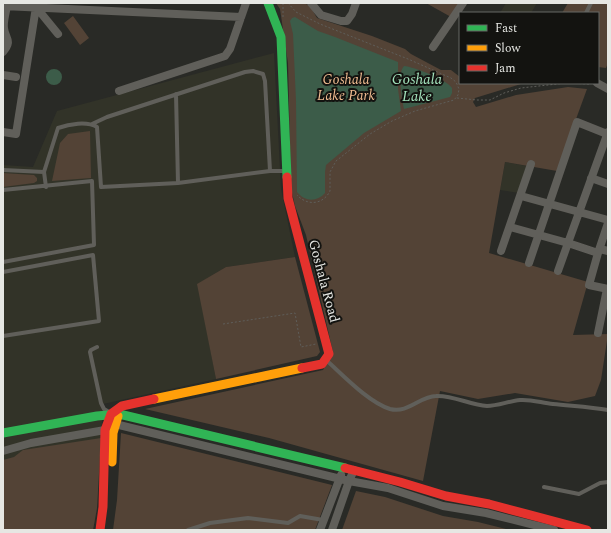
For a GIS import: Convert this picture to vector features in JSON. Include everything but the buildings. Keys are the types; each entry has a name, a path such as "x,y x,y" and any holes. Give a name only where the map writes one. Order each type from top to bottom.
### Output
{"street":[{"path":"119,91 225,56 230,49 246,3"},
{"name":"Goshala Road","path":"268,3 281,36 288,198 329,354 325,359"},
{"path":"311,3 321,15 340,21 347,21 352,14 356,3"},
{"path":"433,47 463,3"},
{"path":"3,52 7,47 8,42 8,36 4,29 5,6 88,6 241,17"},
{"path":"34,6 58,34"},
{"path":"3,132 16,134 34,6"},
{"path":"3,75 16,77"},
{"path":"529,263 577,122 608,133 606,147 591,178 558,271"},
{"path":"501,251 531,164"},
{"path":"591,178 608,184"},
{"path":"521,196 608,220"},
{"path":"598,333 608,289 589,285 602,251 608,223"},
{"path":"510,227 602,251"},
{"path":"3,433 117,411 322,364 325,359"},
{"path":"106,530 117,411"},
{"path":"100,530 103,507 105,430 117,411"},
{"path":"117,411 400,482 446,496 489,504 587,530"},
{"path":"3,451 31,443 105,430 115,424 339,479 388,488 443,506 486,513 554,530"},
{"path":"320,530 322,520 339,479 349,469"},
{"path":"332,530 349,481 349,469"}],"lane":[{"path":"586,12 591,3"},
{"path":"46,186 44,172 58,128 72,125 92,124 107,117 176,94 245,72 253,71 263,74 265,81 270,171"},
{"path":"176,94 178,183"},
{"path":"92,124 97,126 101,187 178,183 270,171 286,171"},
{"path":"3,170 44,172"},
{"path":"3,190 92,181 94,245 3,262"},
{"path":"3,272 93,255 99,321 3,336"},
{"path":"97,347 90,352 101,403 104,409 117,411"},
{"path":"325,359 353,385 382,406 393,410 401,410 414,406 424,398 435,396 487,406 520,400 530,400 551,404 608,410"},
{"path":"544,487 579,494 600,483 608,482"},
{"path":"188,530 210,523 248,518 288,523 300,516 322,520"}],"path":[{"path":"283,3 284,19"},
{"path":"288,3 296,12 320,24 451,78 458,85 459,92 456,98 451,101 426,107 404,115 381,127 359,142 333,164 330,172 330,191 323,200 308,202 301,199 296,194"},
{"path":"456,98 490,100 504,93 521,88 557,84"},
{"path":"578,84 590,84"},
{"path":"223,324 295,312 301,346 326,342"}],"shaded area":[{"path":"506,3 537,3 532,12 501,12"},
{"path":"274,53 281,189 295,257 226,267 198,284 216,379 103,404 97,508 93,530 3,530 3,165 33,167 57,111"},
{"path":"505,162 527,166 519,193 500,190"}],"green space":[{"name":"Goshala Lake Park","path":"276,3 304,3 310,6 317,18 372,36 405,49 411,54 441,70 451,70 459,76 459,84 521,84 475,98 473,102 476,107 516,95 568,87 587,89 557,171 505,162 489,253 588,282 573,335 608,334 601,380 595,396 568,402 515,393 478,399 440,391 423,481 269,438 145,409 323,370 333,352 306,235 295,206 291,188 288,63 280,9"},
{"path":"426,3 459,3 451,17"},
{"path":"568,3 608,3 608,63 606,68 599,67 599,12 563,12"},
{"path":"73,16 89,38 80,45 64,23"},
{"path":"90,131 91,178 52,181 60,143 68,134"},
{"path":"3,173 34,175 37,178 37,181 34,183 3,187"},
{"path":"295,257 320,352 317,356 216,379 197,284 226,267"},
{"path":"121,433 332,485 315,530 113,530 117,500"},
{"path":"101,438 97,508 93,530 3,530 3,460 14,457 23,450"},
{"path":"356,491 385,497 443,516 478,522 510,530 342,530"}],"water":[{"name":"Goshala Lake","path":"295,17 318,31 398,62 398,89 401,111 364,133 326,165 325,193 318,198 311,200 304,198 297,192 296,101 293,34 290,21"},
{"name":"Goshala Lake","path":"404,66 437,77 449,85 452,88 450,97 404,109 400,80"},
{"path":"51,69 57,69 62,74 60,83 57,85 51,85 46,80 46,74"}],"traffic: fast":[{"path":"268,3 281,37 287,177"},
{"path":"3,433 97,416 119,414 345,468"}],"traffic: slow":[{"path":"154,399 302,368"},
{"path":"112,462 113,433 118,416"}],"traffic: jam":[{"path":"287,177 288,198 329,354 322,364 302,368"},
{"path":"100,530 103,507 105,430 111,414 122,406 154,399"},
{"path":"345,468 400,482 446,496 489,504 587,530"}]}
